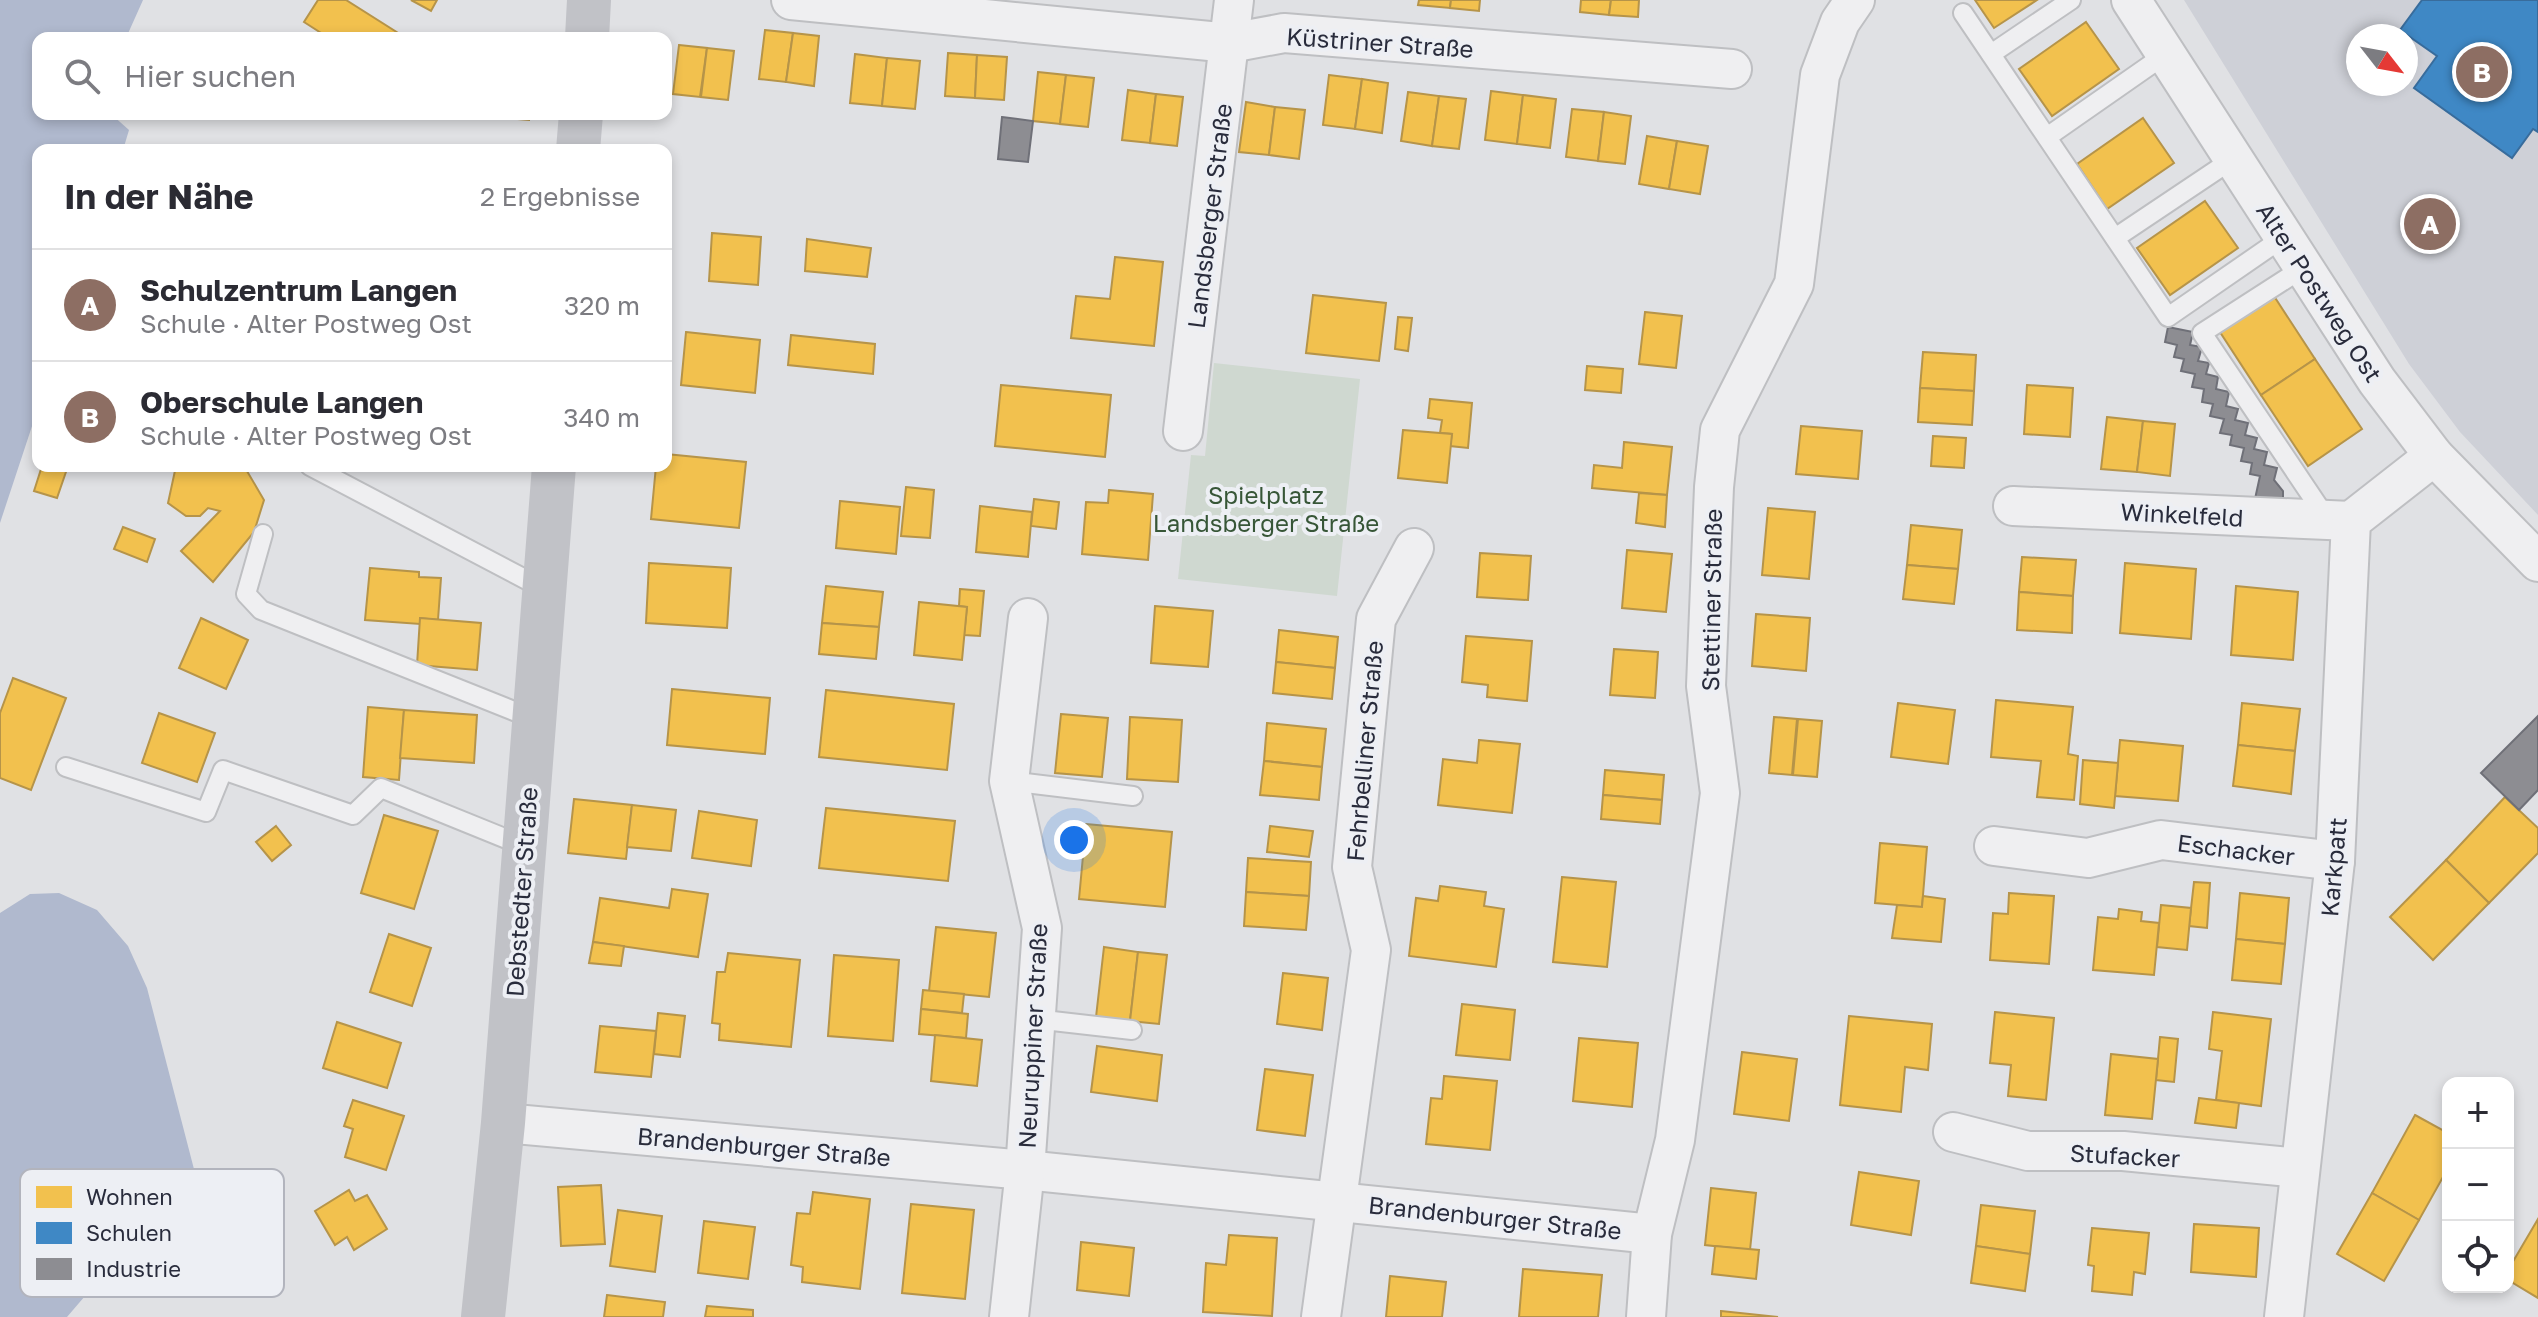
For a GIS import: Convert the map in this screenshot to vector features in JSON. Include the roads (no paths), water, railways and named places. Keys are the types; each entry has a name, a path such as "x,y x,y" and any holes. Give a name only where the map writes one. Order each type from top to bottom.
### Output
{"main road":[{"path":"587,32 589,0"},
{"path":"578,144 580,120"},
{"name":"Debstedter Straße","path":"483,1317 503,1123 554,472"}],"street":[{"name":"Küstriner Straße","path":"791,0 1230,43 1284,33 1732,69"},
{"name":"Landsberger Straße","path":"1183,431 1234,0"},
{"name":"Stettiner Straße","path":"1646,1317 1652,1234 1675,1140 1720,793 1706,686 1714,487 1720,430 1794,284 1820,75 1840,22 1855,0"},
{"name":"Alter Postweg Ost","path":"2131,0 2377,381 2434,456 2538,562"},
{"path":"2339,521 2434,456"},
{"name":"Winkelfeld","path":"2013,506 2339,521"},
{"name":"Karkpatt","path":"2284,1317 2335,861 2339,521"},
{"name":"Fehrbelliner Straße","path":"1337,1200 1371,950 1352,867 1376,619 1414,548"},
{"name":"Neuruppiner Straße","path":"1025,1170 1042,928 1009,781 1028,618"},
{"name":"Eschacker","path":"1994,846 2088,858 2161,840 2335,861"},
{"name":"Brandenburger Straße","path":"503,1123 1337,1200 1652,1234"},
{"name":"Stufacker","path":"1953,1132 2028,1151 2123,1151 2299,1168"},
{"path":"1009,1317 1025,1170"},
{"name":"Brandenburger Straße","path":"1321,1317 1337,1200"}],"lane":[{"path":"1991,54 2071,0"},
{"path":"1963,13 2168,317 2294,252"},
{"path":"2047,137 2166,54"},
{"path":"2115,238 2233,159"},
{"path":"2294,252 2202,333 2339,521"},
{"path":"321,472 544,589"},
{"path":"263,534 246,594 261,610 534,719"},
{"path":"66,767 206,812 223,770 353,815 381,788 524,846"},
{"path":"1009,781 1133,796"},
{"path":"1035,1019 1132,1030"}],"water":[{"path":"0,0 143,0 129,32 32,32 32,120 118,120 129,130 125,144 32,144 32,426 0,523"},
{"path":"59,893 97,910 128,946 147,988 194,1169 20,1169 20,1297 84,1297 67,1317 0,1317 0,913 30,894"}],"place":[{"name":"Oberschule Langen","path":"2482,72"},
{"name":"Schulzentrum Langen","path":"2430,224"}],"park label":[{"name":"Spielplatz Landsberger Straße","path":"1266,508"}]}
